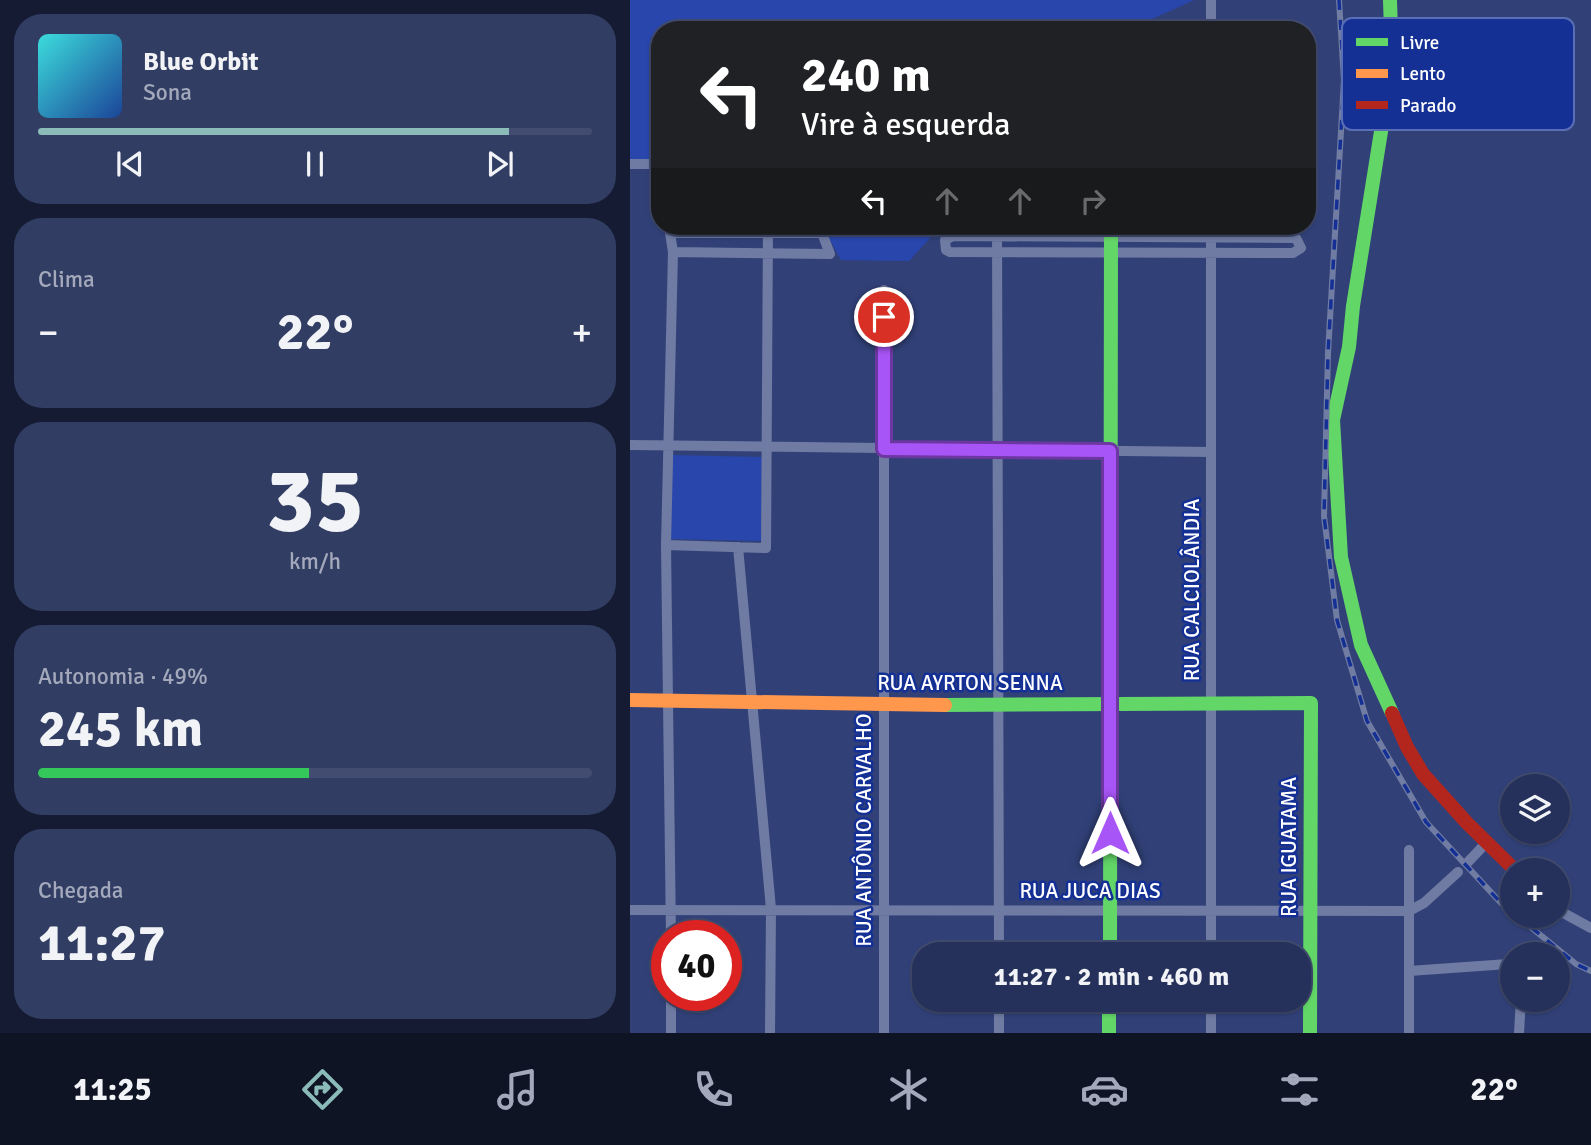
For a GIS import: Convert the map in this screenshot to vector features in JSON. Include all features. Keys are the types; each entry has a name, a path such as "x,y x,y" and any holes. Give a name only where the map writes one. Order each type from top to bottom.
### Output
{"street":[{"path":"1211,0 1211,21"},
{"path":"1390,0 1391,18"},
{"path":"1381,130 1349,347 1333,420 1341,557 1361,645 1407,747 1423,774 1503,858"},
{"path":"630,164 651,163"},
{"path":"671,920 666,545 673,235"},
{"path":"666,545 766,548 768,235"},
{"path":"673,252 830,254 823,235"},
{"path":"962,235 945,240 946,250 1293,253 1298,251 1301,244 1296,238 1178,235"},
{"path":"997,235 999,942"},
{"path":"1110,942 1111,235"},
{"name":"RUA CALCIOLÂNDIA","path":"1211,237 1211,942"},
{"name":"RUA ANTÔNIO CARVALHO","path":"884,290 884,1033"},
{"path":"630,446 1211,452"},
{"path":"738,547 771,909 770,1033"},
{"name":"RUA AYRTON SENNA","path":"630,701 883,705 1311,703"},
{"name":"RUA IGUATAMA","path":"1310,1033 1311,703"},
{"path":"1468,862 1487,842"},
{"path":"1409,850 1409,1033"},
{"path":"1409,911 1424,903 1458,872"},
{"name":"RUA JUCA DIAS","path":"630,910 1409,911"},
{"path":"1570,917 1591,928"},
{"path":"1409,971 1500,965"},
{"path":"671,1011 671,1033"},
{"path":"999,1012 999,1033"},
{"path":"1109,1033 1110,1012"},
{"path":"1210,1012 1210,1033"},
{"path":"1520,1033 1521,1012"}],"shaded area":[{"path":"630,0 1194,0 1148,21 651,21 651,162 630,161"},
{"path":"827,235 933,235 909,261 841,260"},
{"path":"671,455 762,457 761,541 670,539"}],"railway":[{"path":"1339,0 1342,48"},
{"path":"1342,114 1328,353 1324,516 1337,620 1367,721 1426,822 1500,902"},
{"path":"1532,928 1576,964 1591,971"}],"traffic: fast":[{"path":"1390,0 1391,18"},
{"path":"1381,130 1349,347 1333,420 1341,557 1361,645 1392,713"},
{"path":"1110,942 1111,235"},
{"path":"945,705 1311,703 1310,1033"},
{"path":"1109,1012 1109,1033"}],"traffic: slow":[{"path":"630,700 945,705"}],"traffic: jam":[{"path":"1392,713 1423,774 1503,858"}],"route":[{"path":"884,317 884,449 1110,451 1110,833"}]}
